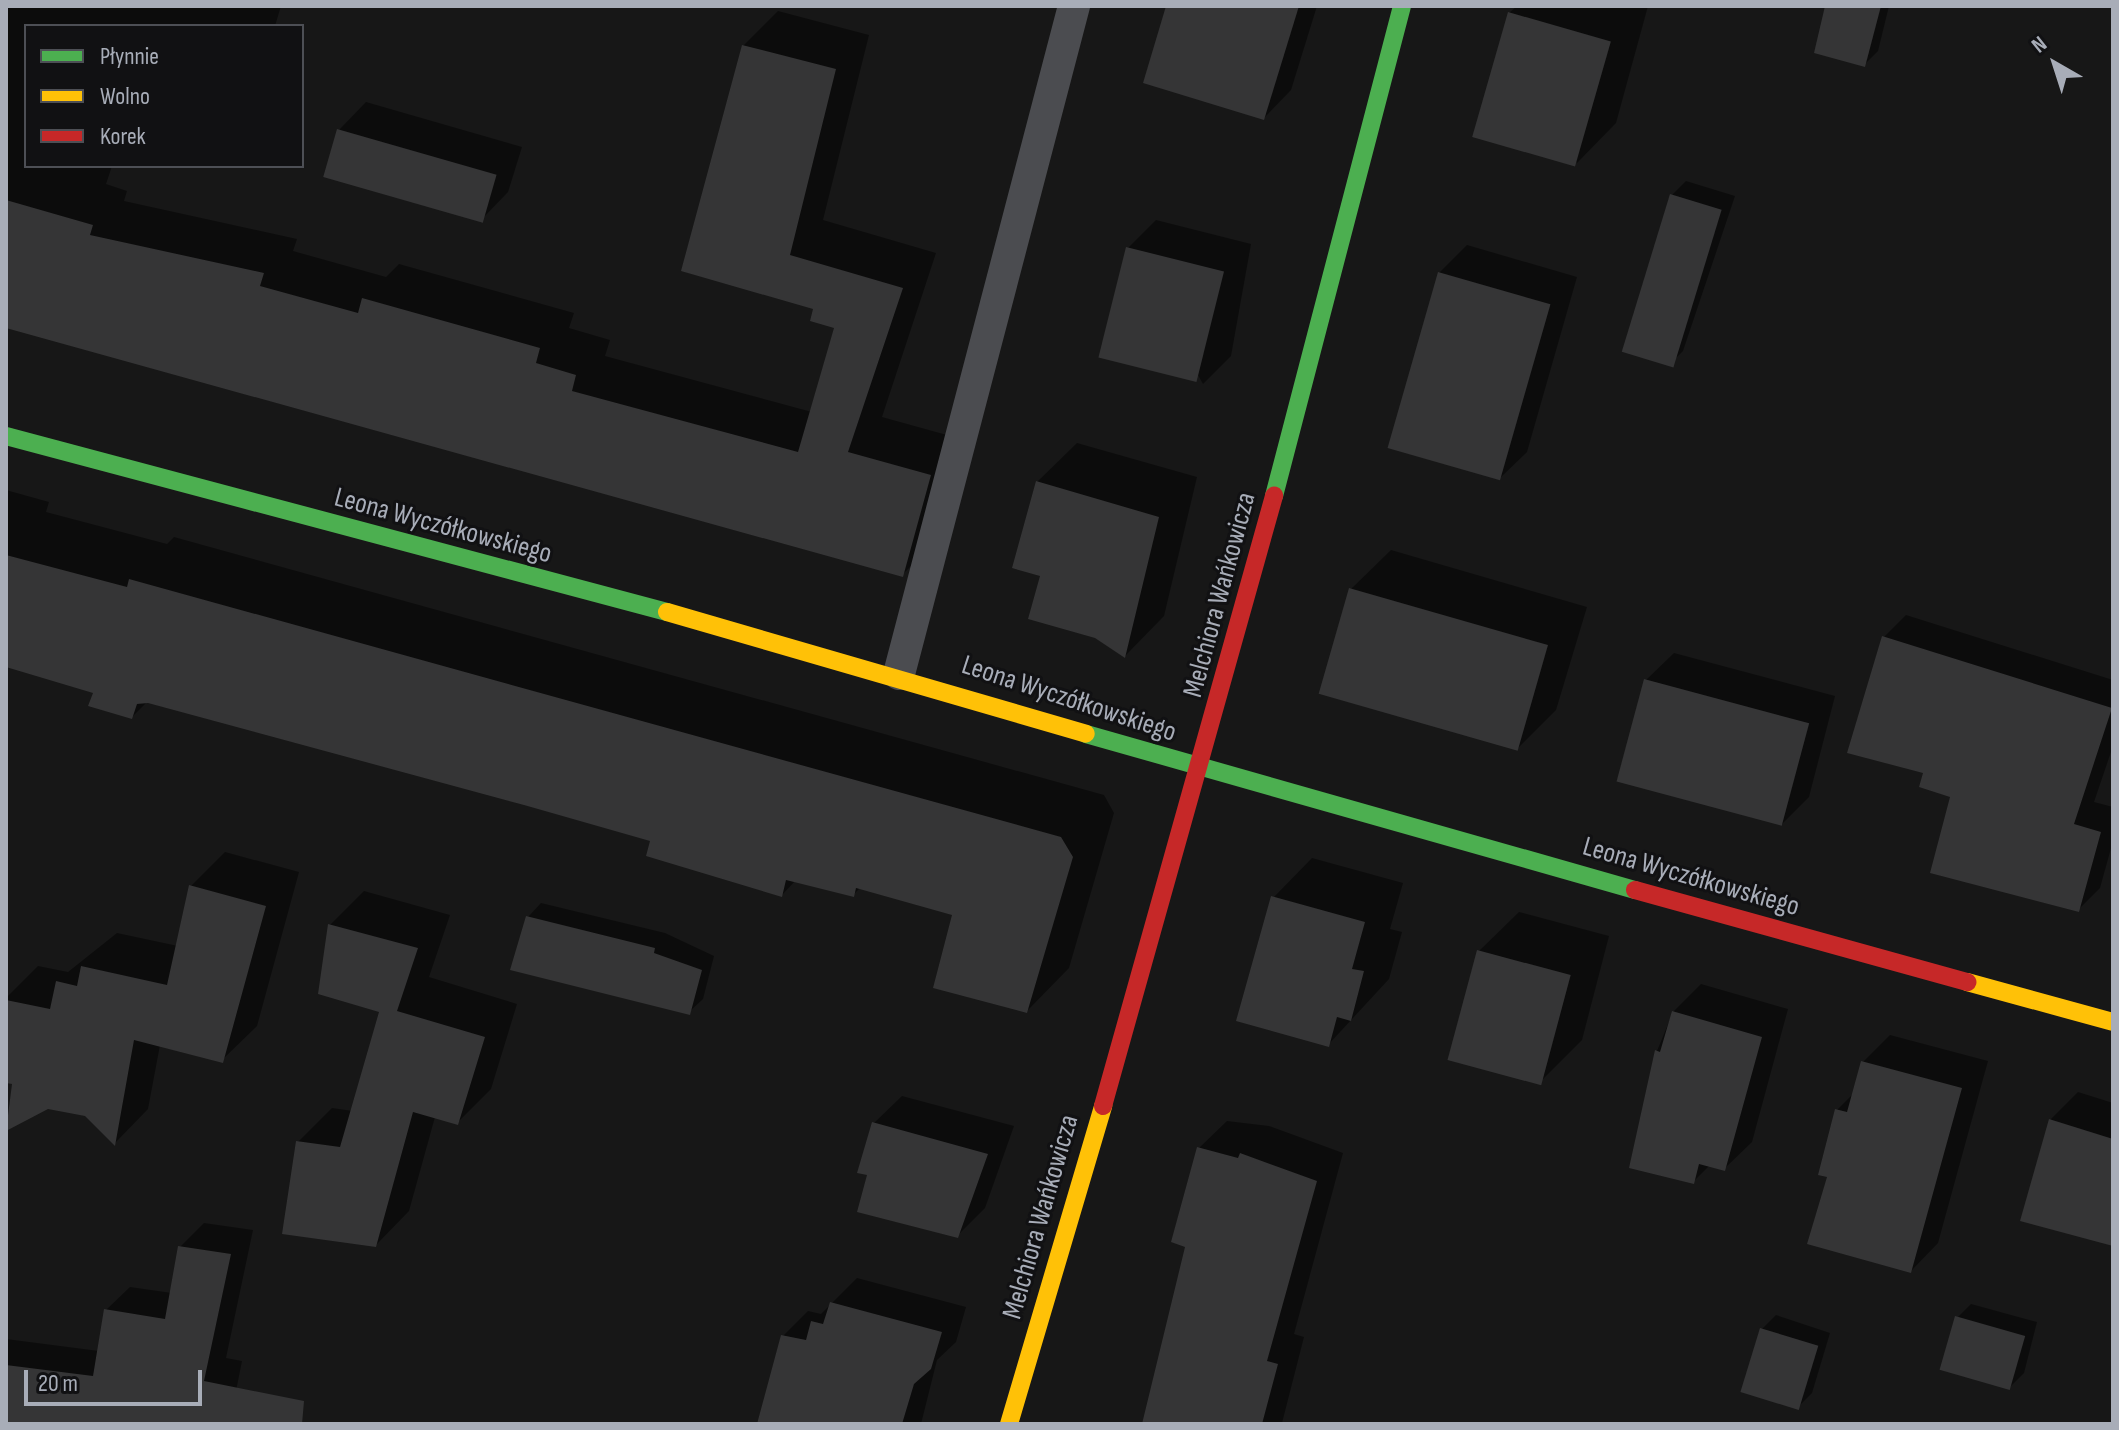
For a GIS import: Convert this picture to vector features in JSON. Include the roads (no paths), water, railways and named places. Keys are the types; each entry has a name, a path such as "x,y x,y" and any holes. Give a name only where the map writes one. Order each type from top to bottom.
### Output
{"street":[{"name":"Melchiora Wańkowicza","path":"1009,1424 1202,771 1402,6"},
{"name":"Leona Wyczółkowskiego","path":"6,436 899,674 1202,771 2113,1022"}],"lane":[{"path":"899,674 1074,6"}]}
